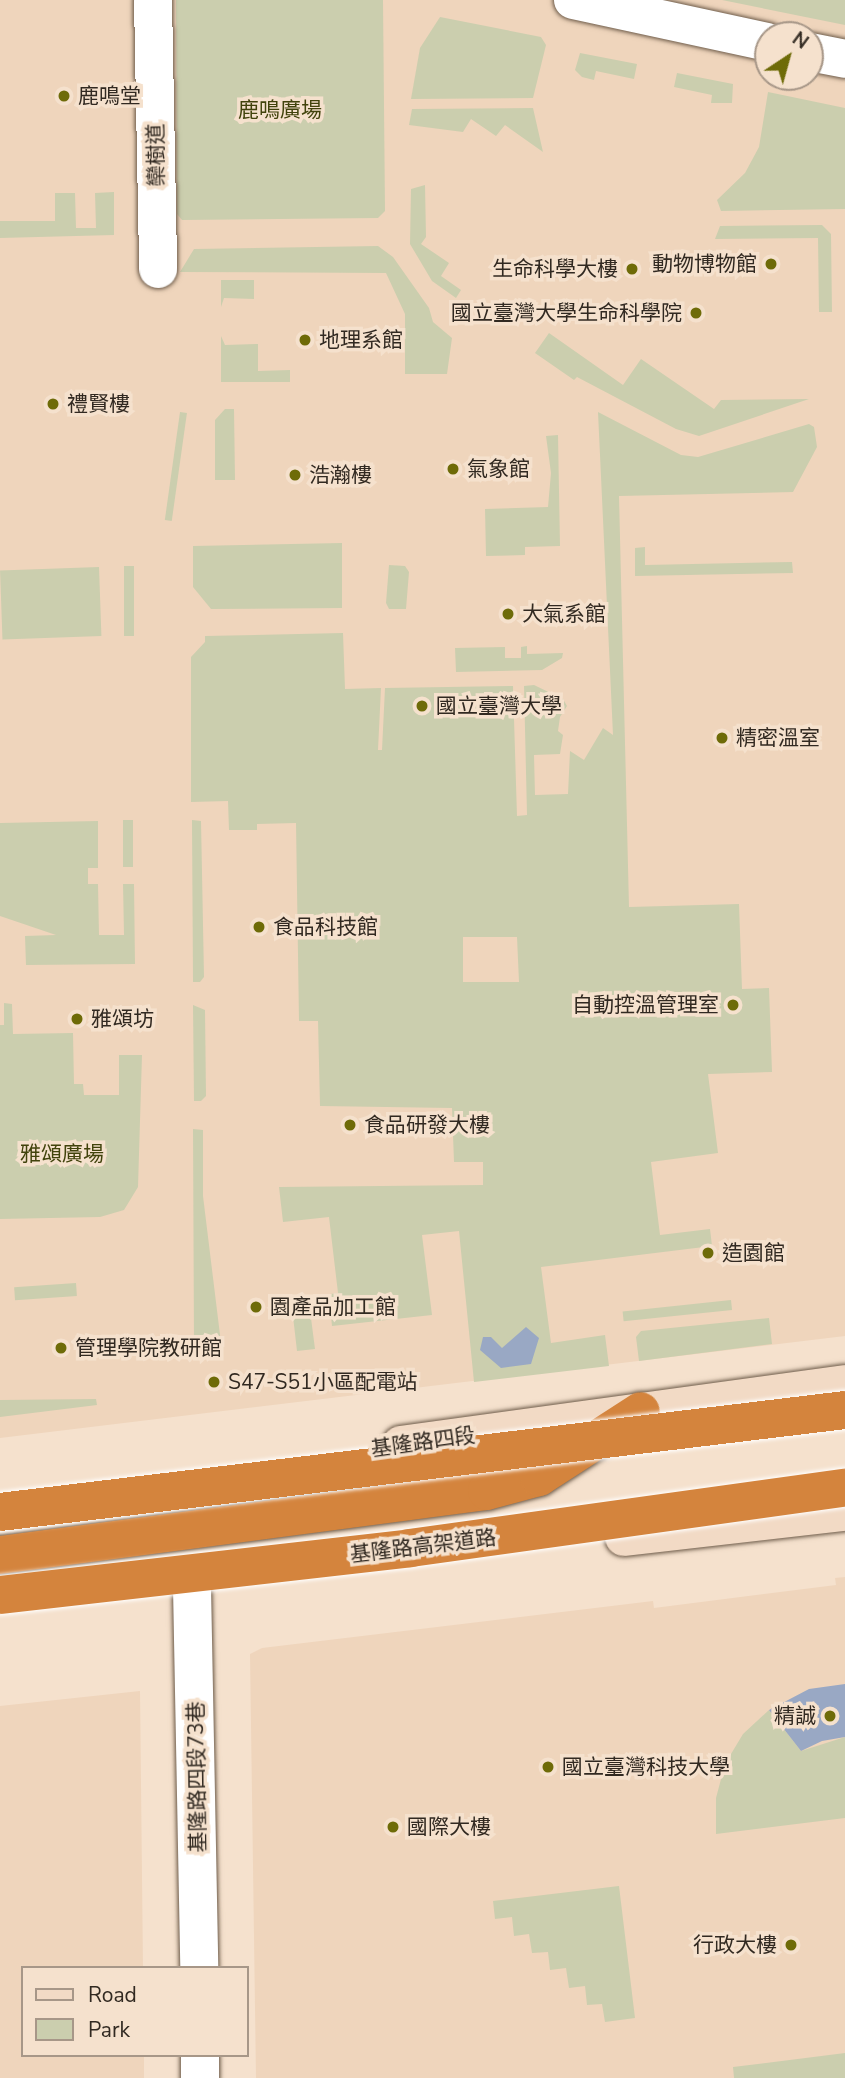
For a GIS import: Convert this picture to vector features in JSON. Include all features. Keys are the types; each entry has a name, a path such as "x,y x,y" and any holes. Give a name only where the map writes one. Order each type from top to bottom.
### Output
{"highway":[{"path":"0,1512 845,1410"},
{"path":"0,1555 487,1491 539,1477 641,1411"},
{"name":"基隆路高架道路","path":"0,1595 410,1548 845,1488"}],"main road":[{"name":"基隆路四段","path":"0,1498 845,1384"},
{"path":"177,1476 192,1587"},
{"path":"0,1611 845,1512"}],"street":[{"name":"欒樹道","path":"153,0 158,269"},
{"path":"573,0 754,40"},
{"path":"824,55 845,59"},
{"name":"基隆路四段73巷","path":"192,1587 199,1966"},
{"path":"200,2057 200,2078"}],"shaded area":[{"name":"國立臺灣大學","path":"0,0 845,0 845,1336 0,1438"},
{"name":"國立臺灣科技大學","path":"845,1577 845,2078 256,2078 250,1654 262,1648 653,1601 654,1608 836,1585 835,1578"},
{"path":"140,1691 143,1966 21,1966 21,2057 144,2057 144,2078 0,2078 0,1706"}],"green space":[{"name":"鹿鳴廣場","path":"176,0 383,0 385,211 378,218 182,220 177,214"},
{"path":"722,0 845,0 845,25"},
{"path":"440,17 541,37 546,45 533,98 411,99 420,48"},
{"path":"580,53 637,64 634,79 596,71 594,80 582,77 575,70"},
{"path":"677,73 733,84 732,103 711,103 712,95 674,87"},
{"path":"768,92 845,108 845,209 721,211 717,200 745,173 759,147"},
{"path":"533,108 543,152 505,125 496,136 471,119 463,132 409,125 412,109"},
{"path":"425,185 426,237 421,244 449,263 441,276 461,290 456,298 432,281 410,244 411,189"},
{"path":"114,192 114,235 0,238 0,221 55,221 55,193 75,193 76,228 96,228 95,193"},
{"path":"822,225 831,234 832,312 819,312 818,238 715,239 720,226"},
{"path":"378,246 393,257 429,308 433,322 452,338 447,374 405,374 405,314 386,273 180,272 194,249"},
{"path":"221,280 254,280 254,299 224,298 221,307"},
{"path":"549,333 623,385 641,359 714,409 721,400 809,399 699,436 676,429 577,377 574,380 535,353"},
{"path":"221,336 225,345 258,344 258,371 290,370 290,382 221,382"},
{"path":"225,409 234,409 235,480 215,480 215,420"},
{"path":"180,412 187,413 172,521 165,520"},
{"path":"598,412 681,455 698,457 809,424 814,427 817,447 793,492 619,496 629,907 739,904 742,989 769,988 772,1072 708,1074 718,1153 651,1162 660,1235 710,1229 712,1246 541,1267 551,1343 605,1335 609,1366 474,1382 459,1231 422,1235 432,1315 332,1326 331,1316 311,1318 315,1349 297,1351 291,1299 338,1293 329,1217 283,1222 279,1187 483,1185 483,1162 454,1162 452,1108 320,1106 318,1021 299,1021 296,823 257,824 257,830 229,830 228,801 191,802 191,657 205,642 205,636 343,633 345,689 381,688 378,750 382,750 385,688 513,686 517,816 527,815 524,686 534,685 563,699 567,706 560,717 558,731 563,735 560,754 534,755 535,795 568,794 570,751 584,760 603,728 613,735","holes":["463,937 517,937 519,982 463,982"]},
{"path":"558,435 560,546 525,547 525,555 486,556 485,509 548,507 551,473 546,436"},
{"path":"342,543 342,608 211,609 193,587 193,546"},
{"path":"645,547 645,565 792,562 793,573 635,576 635,548"},
{"path":"389,565 405,566 409,572 406,609 389,609 386,603"},
{"path":"124,566 134,566 134,636 124,636"},
{"path":"99,567 101,636 2,639 0,570"},
{"path":"527,646 527,654 563,653 562,658 542,670 456,672 455,648 505,647 505,658 521,658 521,647"},
{"path":"123,820 133,820 133,867 123,867"},
{"path":"192,820 201,821 204,977 200,982 193,982"},
{"path":"98,821 98,868 88,868 88,884 98,884 99,935 124,935 123,884 134,884 135,964 26,965 25,936 56,935 0,916 0,823"},
{"name":"雅頌廣場","path":"4,1003 12,1004 13,1034 73,1033 74,1084 83,1084 84,1095 119,1095 119,1055 142,1055 138,1187 124,1210 100,1217 0,1219 0,1025 4,1025"},
{"path":"193,1005 205,1010 206,1096 201,1101 194,1101"},
{"path":"193,1129 203,1130 203,1196 221,1343 194,1346"},
{"path":"76,1283 77,1296 15,1300 14,1287"},
{"path":"731,1300 732,1310 624,1321 623,1311"},
{"path":"769,1318 772,1344 639,1361 636,1337 641,1331"},
{"path":"96,1399 97,1405 0,1417 0,1400"},
{"path":"769,1710 801,1751 845,1737 845,1818 716,1834 716,1798 725,1764 743,1734"},
{"path":"619,1886 635,2018 605,2022 602,2004 587,2005 585,1986 569,1988 566,1968 550,1970 548,1952 532,1953 529,1934 514,1936 512,1917 495,1919 493,1901"},
{"path":"845,2053 845,2078 734,2078 733,2067"}],"water":[{"path":"526,1327 539,1338 531,1364 501,1368 480,1350 483,1337 491,1337 502,1348"},
{"path":"845,1684 845,1737 822,1741 801,1751 769,1710 809,1689"}],"place":[{"name":"鹿鳴堂","path":"64,96"},
{"name":"動物博物館","path":"771,264"},
{"name":"生命科學大樓","path":"632,269"},
{"name":"國立臺灣大學生命科學院","path":"696,313"},
{"name":"地理系館","path":"305,340"},
{"name":"禮賢樓","path":"53,404"},
{"name":"氣象館","path":"453,469"},
{"name":"浩瀚樓","path":"295,475"},
{"name":"大氣系館","path":"508,614"},
{"name":"國立臺灣大學","path":"422,706"},
{"name":"精密溫室","path":"722,738"},
{"name":"食品科技館","path":"259,927"},
{"name":"自動控溫管理室","path":"733,1005"},
{"name":"雅頌坊","path":"77,1019"},
{"name":"食品研發大樓","path":"350,1125"},
{"name":"造園館","path":"708,1253"},
{"name":"園產品加工館","path":"256,1307"},
{"name":"管理學院教研館","path":"61,1348"},
{"name":"S47-S51小區配電站","path":"214,1382"},
{"name":"精誠","path":"830,1716"},
{"name":"國立臺灣科技大學","path":"548,1767"},
{"name":"國際大樓","path":"393,1827"},
{"name":"行政大樓","path":"791,1945"}]}
